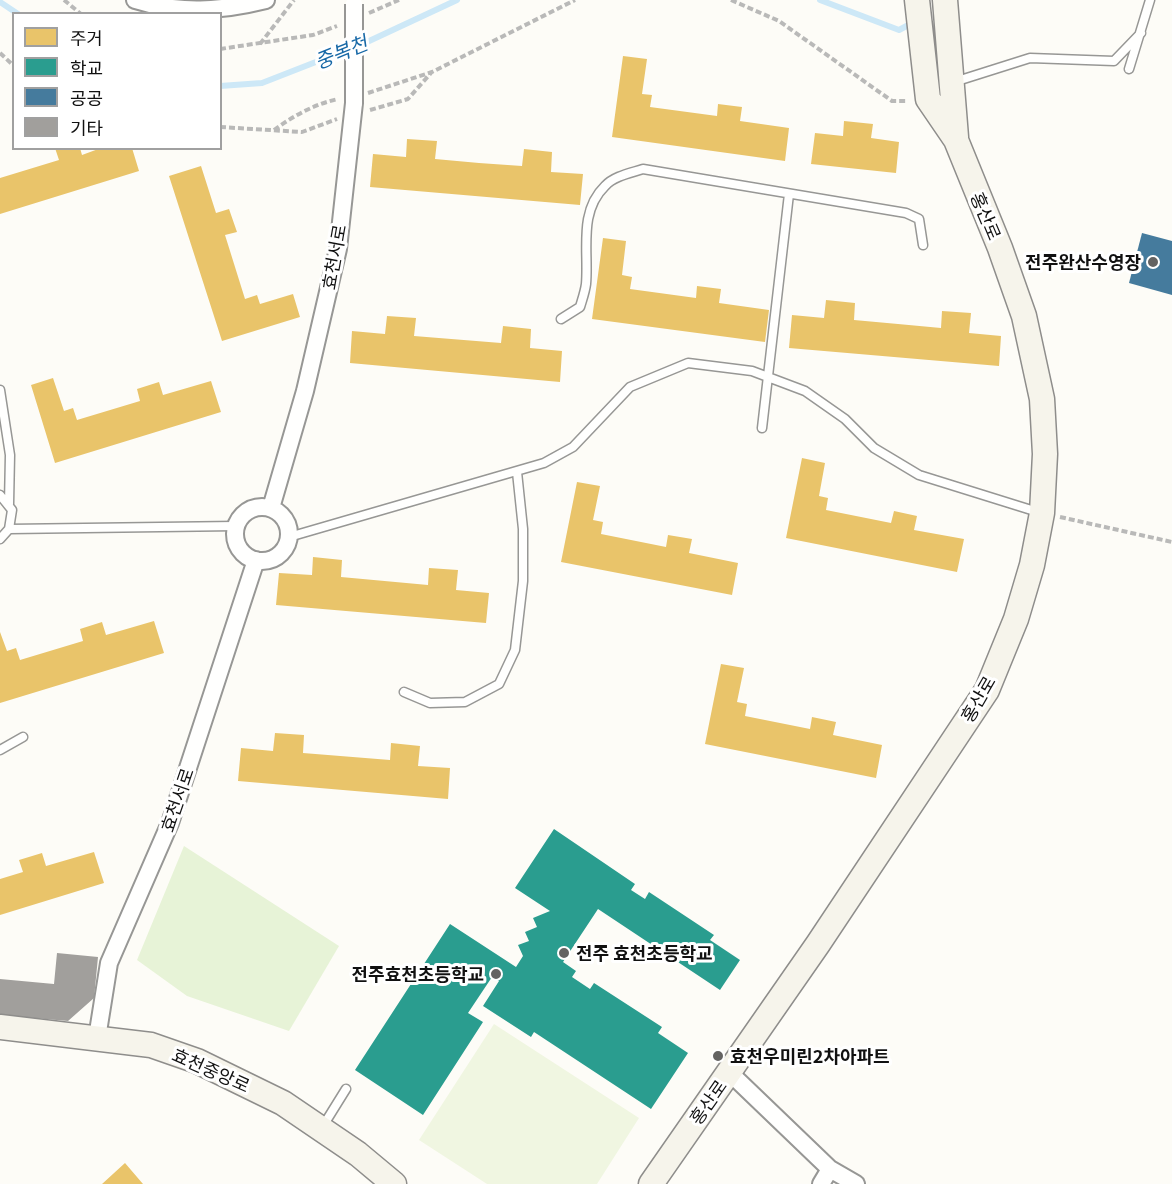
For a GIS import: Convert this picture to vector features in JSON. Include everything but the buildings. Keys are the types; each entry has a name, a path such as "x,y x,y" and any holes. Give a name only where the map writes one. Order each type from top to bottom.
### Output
{"street":[{"path":"135,0 153,6 198,11 240,7 266,0"},
{"name":"홍산로","path":"651,1184 818,944 987,690 1016,619 1032,565 1042,513 1045,454 1042,399 1024,316 956,140 928,99 917,0"},
{"name":"홍산로","path":"945,0 956,140"},
{"name":"효천서로","path":"271,508 305,391 338,249 353,108 357,6"},
{"path":"262,507 271,508 285,520 289,537 281,553 265,561 256,560 241,551 237,543 236,526 246,512 262,507"},
{"name":"효천서로","path":"97,1038 109,963 170,823 256,560"},
{"name":"효천중앙로","path":"0,1027 151,1046 197,1061 283,1103 358,1154 394,1184"},
{"path":"729,1072 830,1169 856,1184"},
{"path":"821,1184 830,1169"}],"lane":[{"path":"1129,69 1150,0"},
{"path":"951,83 1030,58 1114,61 1141,33"},
{"path":"561,319 580,307 586,285 585,233 594,204 605,185 625,174 643,169 906,213 920,219 923,245"},
{"path":"762,428 789,194"},
{"path":"289,537 544,463 573,447 630,387 688,363 752,371 805,392 845,419 874,448 920,475 1042,513"},
{"path":"0,390 10,455 9,504"},
{"path":"404,692 430,703 465,702 499,684 515,650 523,581 523,529 517,472"},
{"path":"0,495 12,510 9,529 0,539"},
{"path":"9,529 236,526"},
{"path":"0,750 24,737"},
{"path":"321,1129 346,1089"}],"path":[{"path":"64,0 78,12"},
{"path":"260,45 294,0"},
{"path":"357,6 399,0"},
{"path":"222,127 302,132 353,108 408,99 432,72 575,0"},
{"path":"731,0 779,21 892,101 928,99"},
{"path":"222,49 260,45 313,35 343,23"},
{"path":"0,53 12,64"},
{"path":"1042,513 1172,542"}],"green space":[{"path":"184,846 339,946 289,1031 187,996 137,960"},
{"path":"494,1024 639,1118 597,1184 487,1184 419,1140"}],"waterway":[{"name":"중복천","path":"222,86 262,83 367,42 457,0"},
{"name":"중복천","path":"820,0 899,30 914,22"},
{"name":"중복천","path":"0,2 15,12"}],"place":[{"name":"전주완산수영장","path":"1153,262"},
{"name":"전주 효천초등학교","path":"564,953"},
{"name":"전주효천초등학교","path":"496,974"},
{"name":"효천우미린2차아파트","path":"718,1056"}]}
